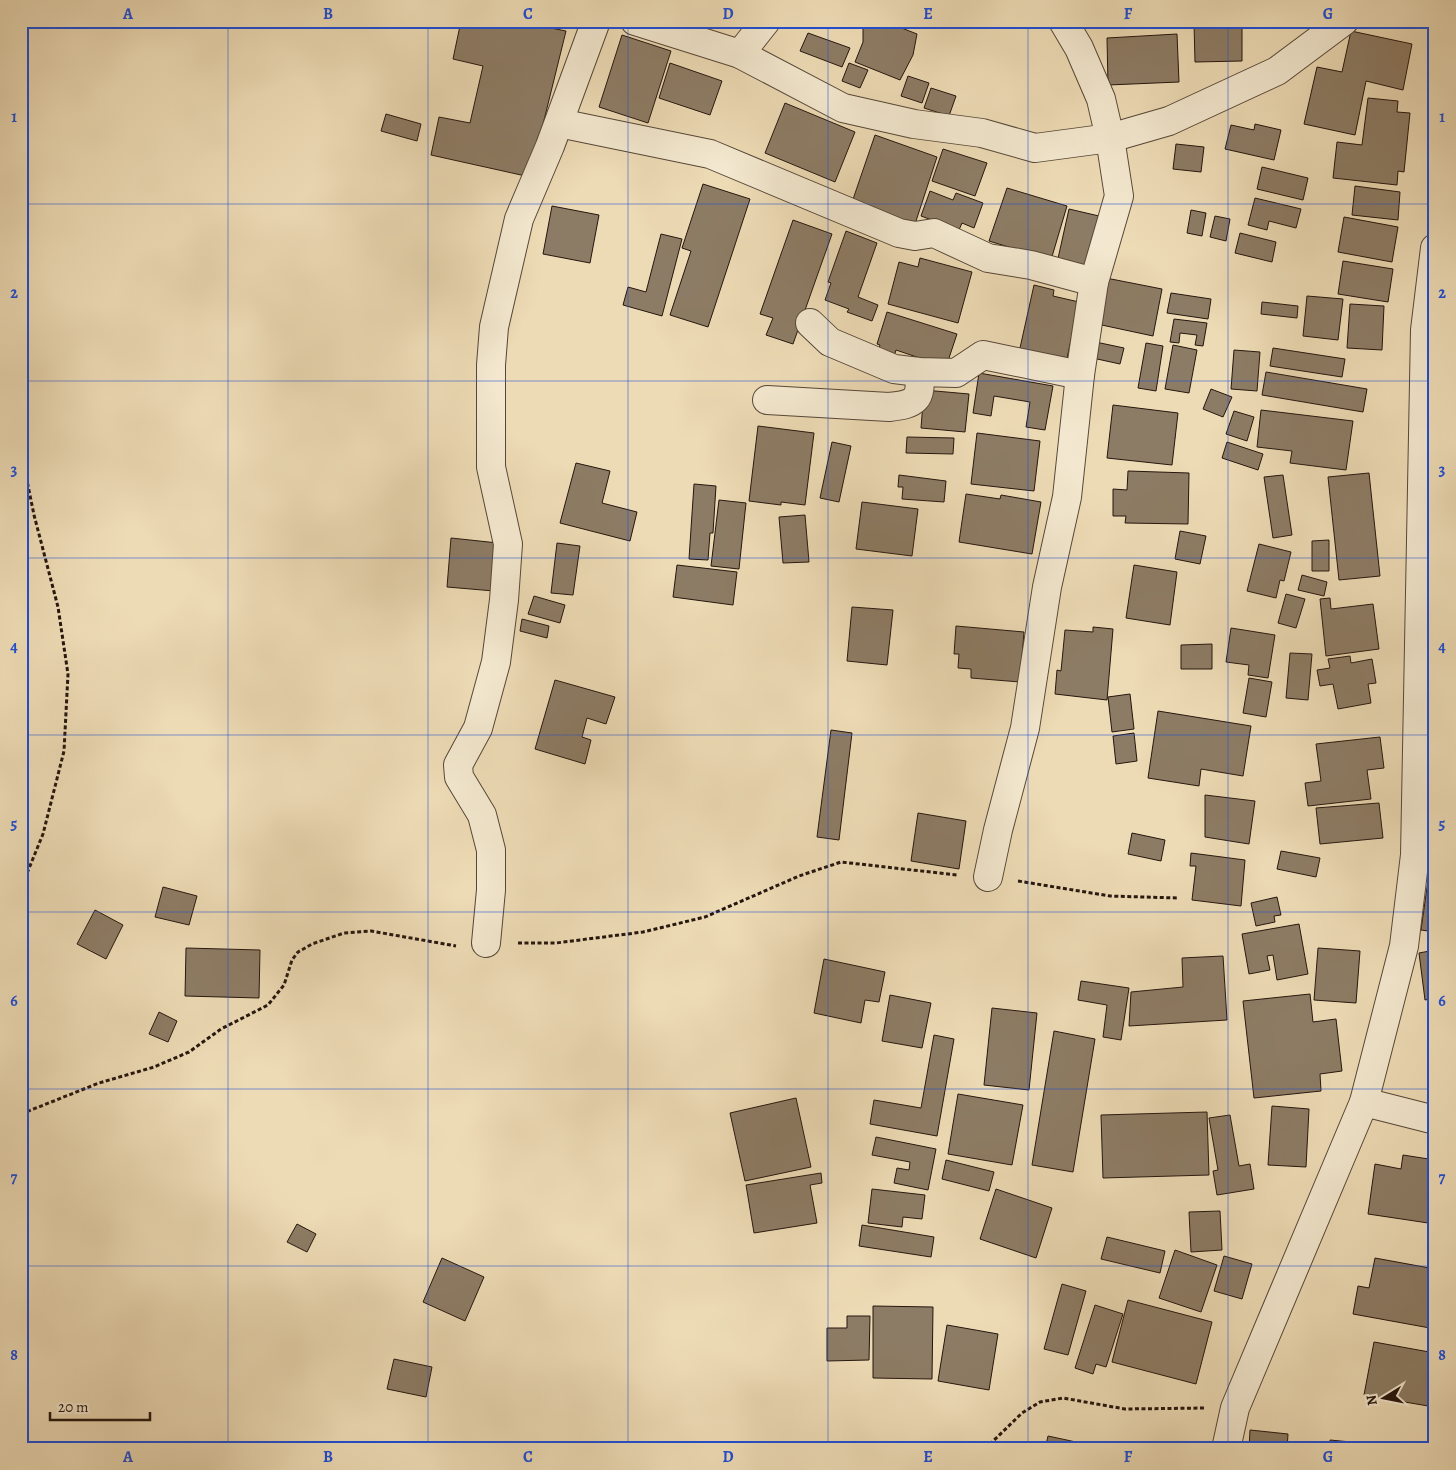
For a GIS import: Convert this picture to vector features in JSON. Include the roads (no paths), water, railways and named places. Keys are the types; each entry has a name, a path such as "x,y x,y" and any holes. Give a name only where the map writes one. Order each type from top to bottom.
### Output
{"street":[{"path":"486,944 491,890 491,850 482,815 459,777 458,765 478,728 496,662 504,600 508,544 490,466 491,365 494,327 519,219 559,123 596,21"},
{"path":"635,21 740,54 843,108 914,124 982,133 1035,148 1110,138 1169,121 1277,71 1344,21"},
{"path":"740,54 766,21"},
{"path":"988,877 998,830 1025,728 1047,587 1066,497 1080,375 1094,282 1119,196 1110,138 1100,98 1079,48 1063,21"},
{"path":"559,123 710,154 899,233 915,236 934,233 988,258 1031,265 1094,282"},
{"path":"1226,1449 1234,1408 1364,1102 1404,946 1415,855 1428,530 1425,330 1435,248"},
{"path":"810,323 830,342 894,368 919,372 956,373 983,355 1080,375"},
{"path":"767,400 889,407 908,405 916,399 921,391 919,372"},
{"path":"1364,1102 1435,1120"}]}
